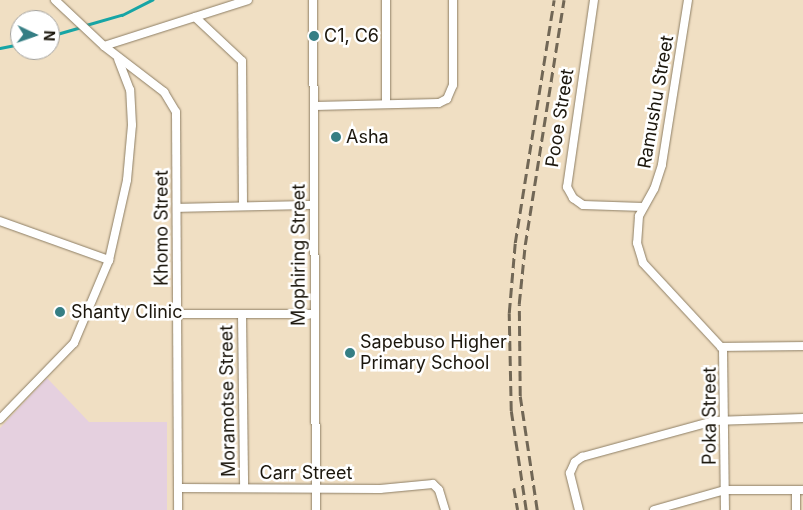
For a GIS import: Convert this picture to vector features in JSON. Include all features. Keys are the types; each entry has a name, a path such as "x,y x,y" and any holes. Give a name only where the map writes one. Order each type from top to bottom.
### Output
{"street":[{"name":"Khomo Street","path":"55,0 104,46 164,92 174,106 177,208 178,510"},
{"path":"104,46 248,0"},
{"name":"Mophiring Street","path":"313,0 316,510"},
{"path":"386,0 386,104"},
{"path":"315,106 439,102 447,99 453,85 453,0"},
{"name":"Pooe Street","path":"594,0 567,187 573,198 583,205 643,207"},
{"name":"Ramushu Street","path":"643,263 638,251 636,232 643,207 661,170 688,0"},
{"path":"195,18 242,61 244,206"},
{"path":"0,419 74,343 109,260 127,180 132,125 130,90 118,57"},
{"path":"177,208 314,205"},
{"path":"0,220 109,260"},
{"name":"Poka Street","path":"643,263 721,347 725,358 725,510"},
{"path":"176,314 314,314"},
{"name":"Moramotse Street","path":"242,314 244,488"},
{"path":"721,347 803,346"},
{"path":"579,510 570,473 575,462 582,457 725,419 803,418"},
{"name":"Carr Street","path":"178,488 316,488 433,484 439,490 445,510"},
{"path":"654,510 725,490 799,490 796,510"}],"shaded area":[{"path":"47,378 89,422 167,422 167,510 0,510 0,428"}],"waterway":[{"path":"86,25 122,15 152,0"},
{"path":"60,33 81,27"},
{"path":"0,48 10,46"}],"railway":[{"path":"526,510 511,411 509,313 515,243 554,0"},
{"path":"537,510 520,396 519,304 525,245 564,0"},
{"path":"514,488 518,510"}],"place":[{"name":"C1, C6","path":"314,36"},
{"name":"Asha","path":"336,137"},
{"name":"Shanty Clinic","path":"60,312"},
{"name":"Sapebuso Higher Primary School","path":"350,353"}]}
